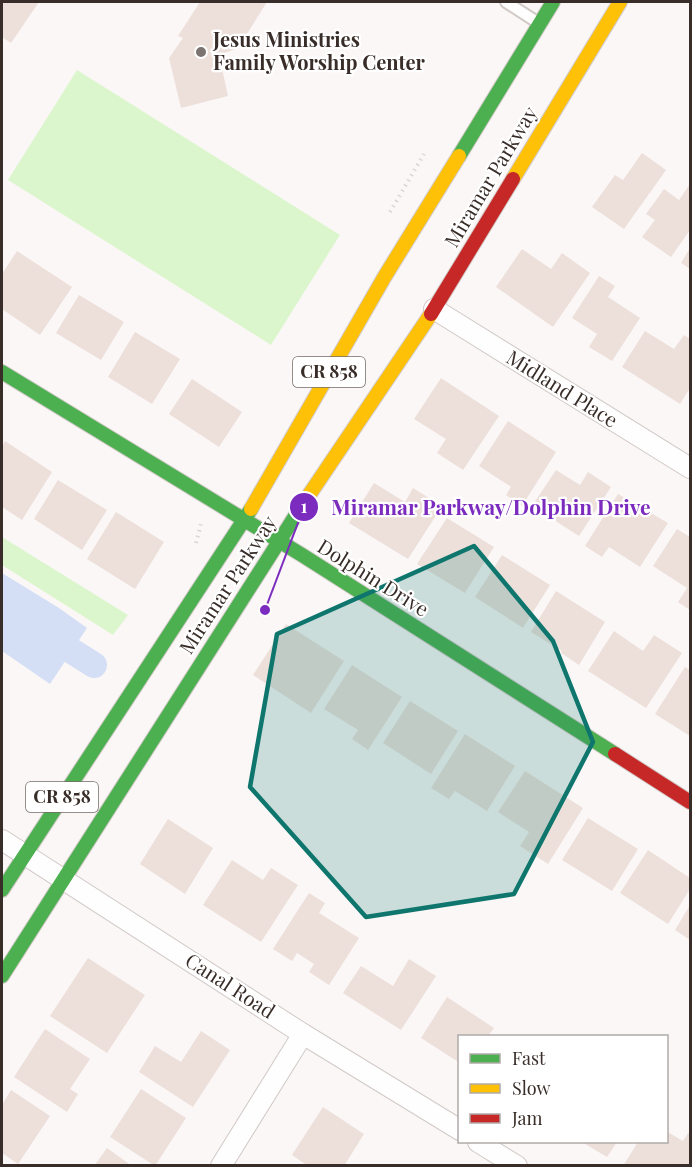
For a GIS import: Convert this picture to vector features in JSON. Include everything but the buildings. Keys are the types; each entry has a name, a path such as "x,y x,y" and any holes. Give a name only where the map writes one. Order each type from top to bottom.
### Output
{"main road":[{"name":"Miramar Parkway","path":"2,890 244,522 385,276 553,2"},
{"name":"Miramar Parkway","path":"2,976 278,541 434,309 620,2"},
{"name":"Dolphin Drive","path":"2,372 278,541 690,801"}],"street":[{"name":"Midland Place","path":"434,309 690,468"},
{"name":"Canal Road","path":"2,840 303,1034 458,1129"},
{"path":"220,1166 303,1034"},
{"path":"480,1143 517,1166"}],"lane":[{"path":"506,2 539,24"}],"highlighted area":[{"path":"474,546 553,641 593,742 514,894 366,917 250,787 277,634"}],"green space":[{"path":"77,70 340,235 271,345 8,180"},
{"path":"2,537 128,615 113,635 2,565"}],"water":[{"path":"2,573 87,628 50,684 2,651"}],"waterway":[{"path":"2,607 94,665"}],"traffic: fast":[{"path":"459,156 553,2"},
{"path":"2,372 302,555 615,754"},
{"path":"2,976 301,507"},
{"path":"2,890 251,509"}],"traffic: slow":[{"path":"513,179 620,2"},
{"path":"251,509 385,276 459,156"},
{"path":"301,507 431,314"}],"traffic: jam":[{"path":"431,314 513,179"},
{"path":"615,754 690,802"}],"place":[{"name":"Jesus Ministries Family Worship Center","path":"201,52"},
{"name":"Miramar Parkway/Dolphin Drive","path":"265,610"}]}
